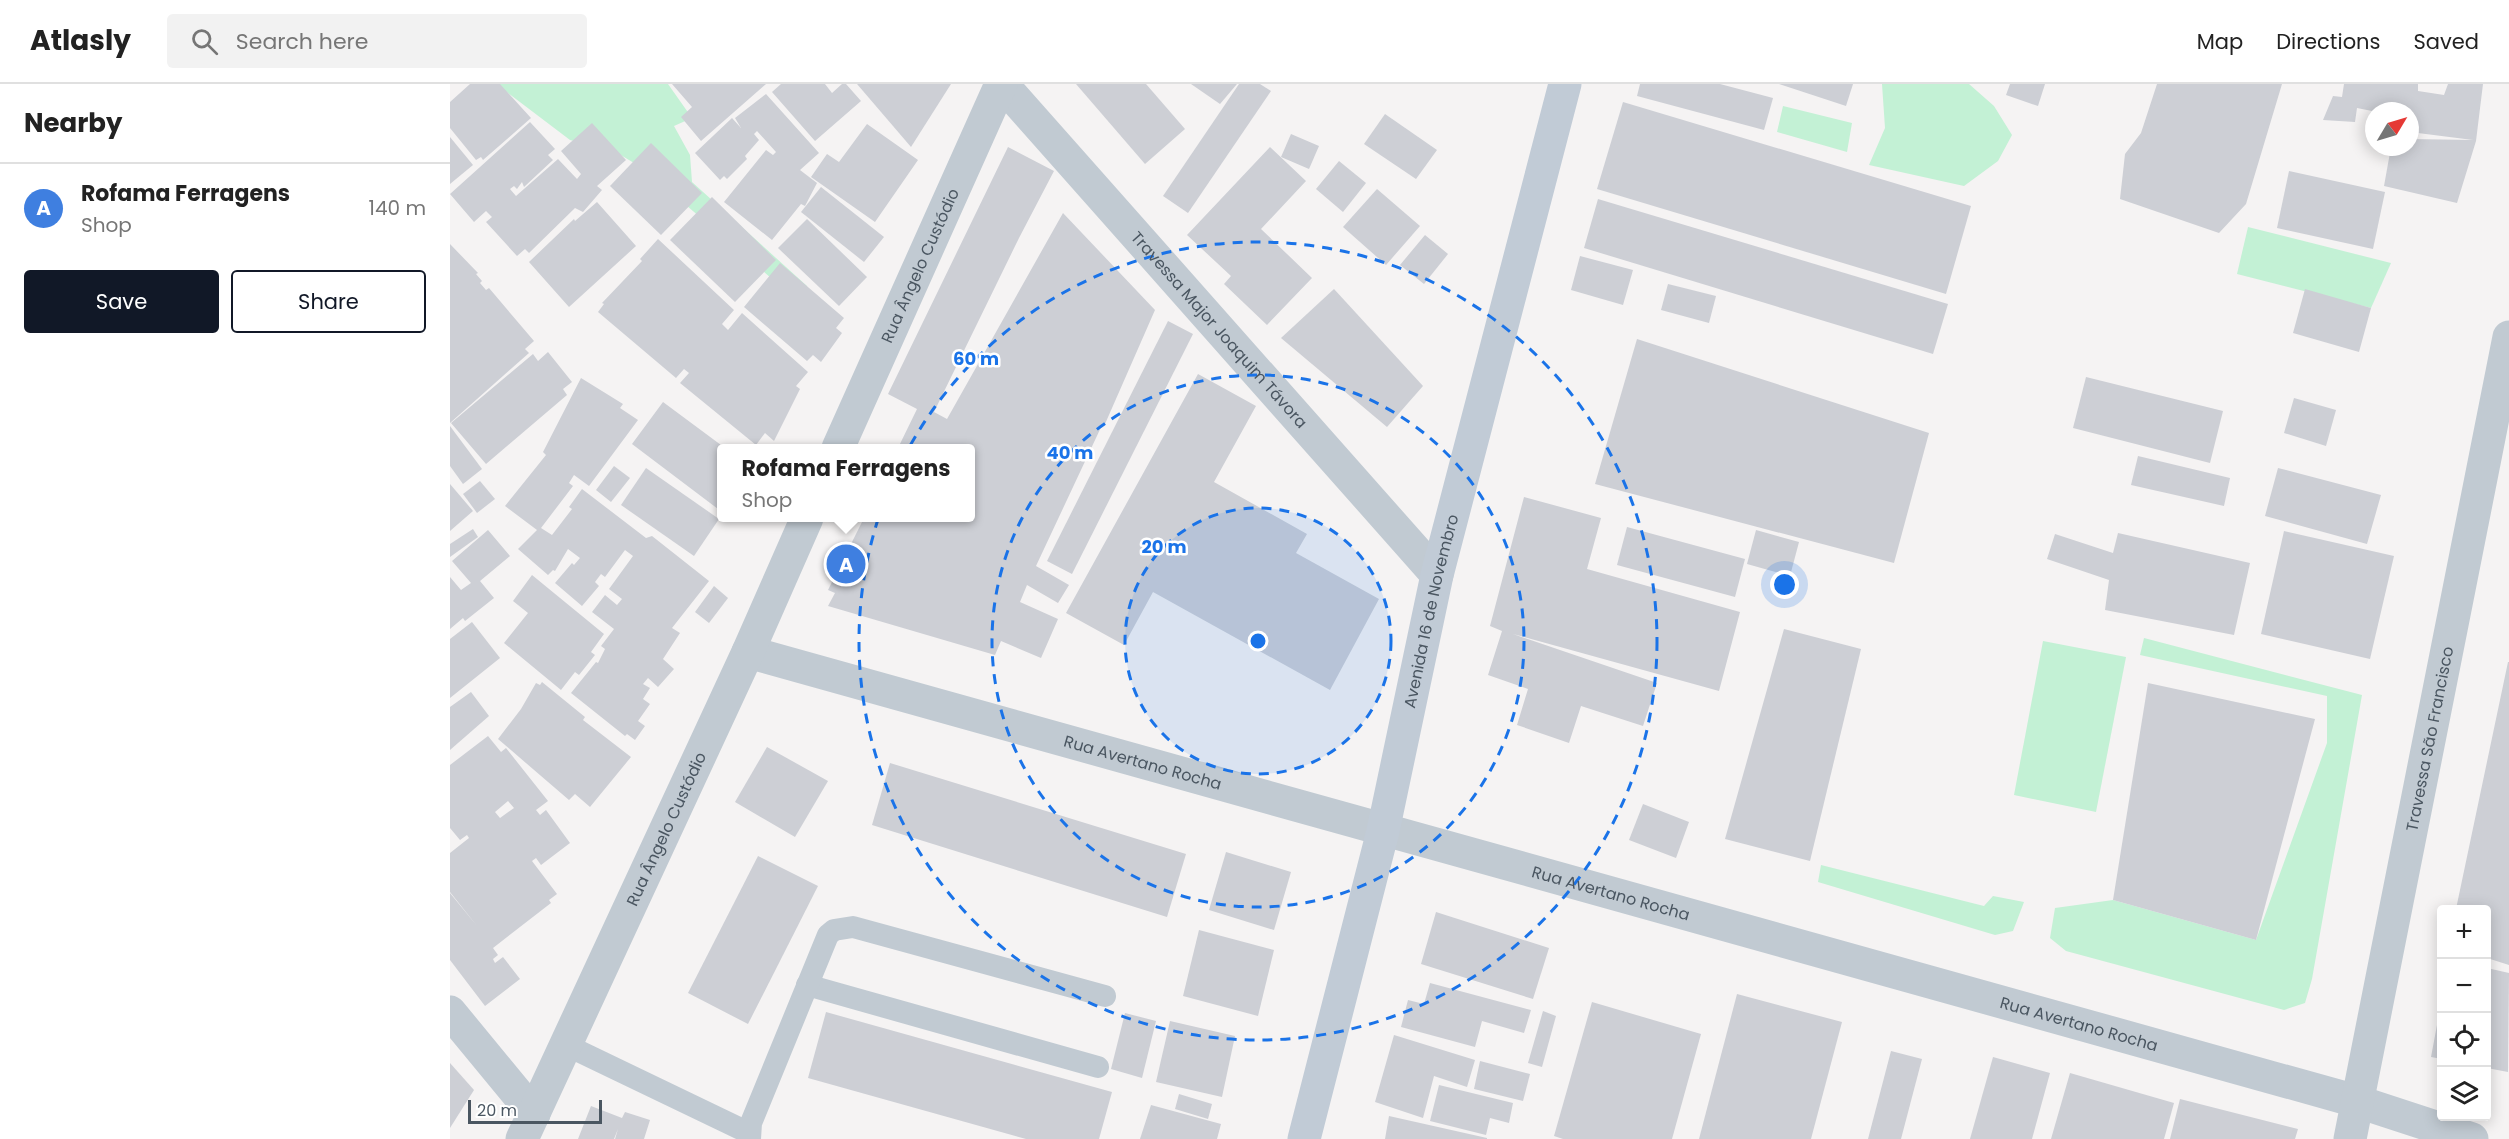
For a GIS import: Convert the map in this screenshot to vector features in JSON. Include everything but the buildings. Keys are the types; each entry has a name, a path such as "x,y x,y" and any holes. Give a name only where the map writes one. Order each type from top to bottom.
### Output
{"main road":[{"name":"Avenida 16 de Novembro","path":"1304,1139 1383,831 1437,575 1565,84"}],"street":[{"name":"Rua Ângelo Custódio","path":"840,444 1001,84"},
{"name":"Travessa Major Joaquim Távora","path":"1001,84 1437,575"},
{"name":"Travessa São Francisco","path":"2350,1139 2509,337"},
{"name":"Rua Ângelo Custódio","path":"528,1126 748,652 805,522"},
{"name":"Rua Avertano Rocha","path":"748,652 2356,1101 2472,1139"},
{"path":"450,1012 528,1126"}],"lane":[{"path":"566,1045 743,1137 751,1123 828,934 834,930 853,927 1105,996"},
{"path":"807,986 1098,1067"}],"green space":[{"path":"496,84 668,84 692,118 674,126 690,155 692,182 807,286 814,315 644,169 614,151 570,140"},
{"path":"1882,84 1969,84 1994,106 2012,135 1998,161 1964,186 1869,165 1885,128"},
{"path":"1783,106 1852,123 1847,152 1777,132"},
{"path":"2248,227 2391,263 2371,308 2237,274"},
{"path":"2144,638 2362,695 2312,979 2305,1003 2284,1010 2066,951 2050,938 2055,908 2113,900 2256,940 2327,743 2327,696 2140,655"},
{"path":"2043,641 2126,657 2096,812 2014,795"},
{"path":"1821,865 1984,906 1993,896 2024,902 2013,931 1995,935 1818,882"}],"place":[{"name":"Rofama Ferragens","path":"846,564"}]}
